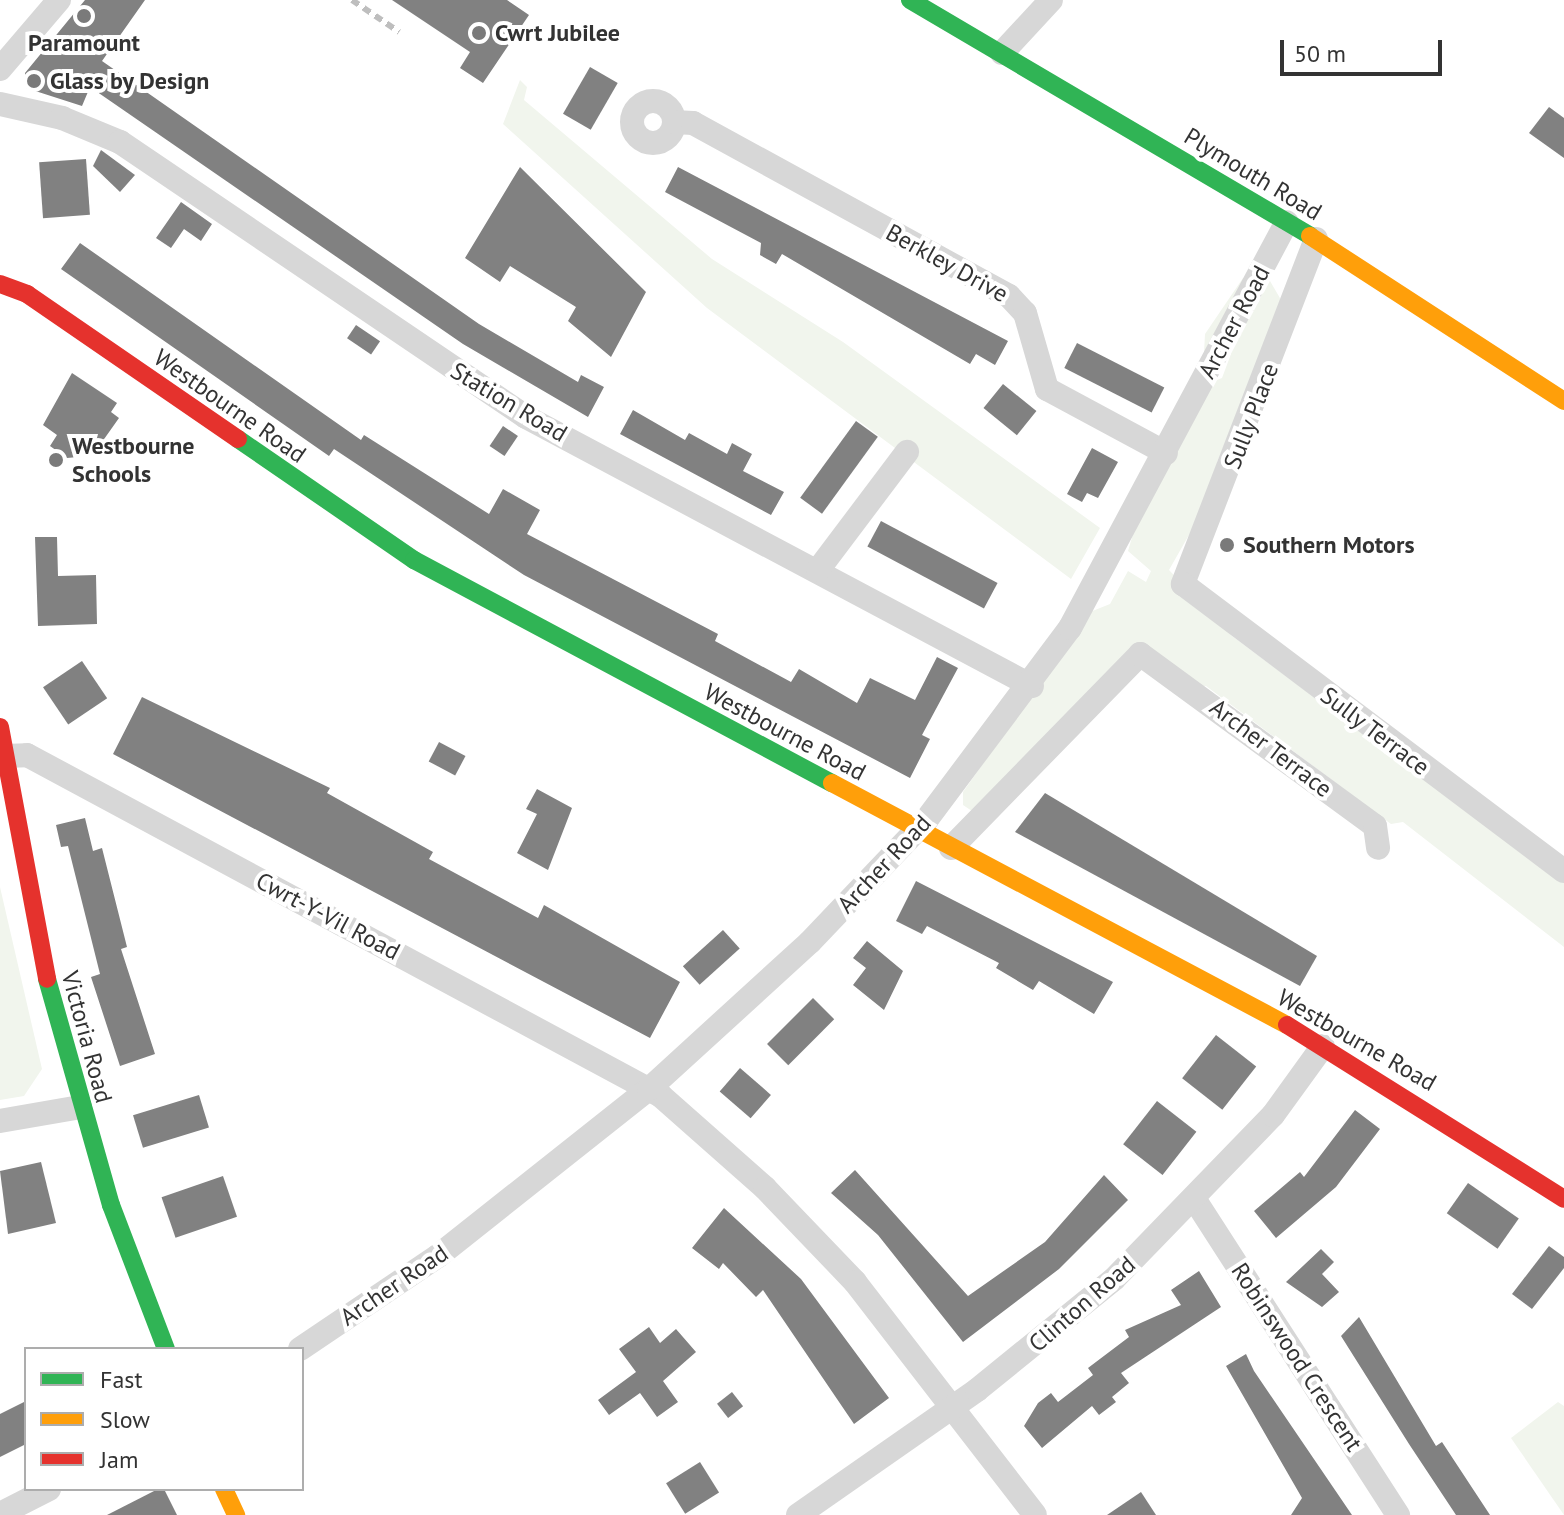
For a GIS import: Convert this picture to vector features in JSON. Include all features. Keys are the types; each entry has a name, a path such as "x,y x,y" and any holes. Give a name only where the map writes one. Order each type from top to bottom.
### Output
{"street":[{"path":"8,105 3,66 59,0"},
{"name":"Plymouth Road","path":"910,0 1316,239 1564,401"},
{"path":"1002,53 1051,0"},
{"name":"Station Road","path":"8,105 120,142 526,417 1032,686"},
{"name":"Berkley Drive","path":"674,122 693,123 1009,296 1025,313 1047,389 1166,453"},
{"name":"Archer Road","path":"303,1347 438,1256 649,1089 810,942 917,830 1032,686 1116,552 1287,222"},
{"name":"Sully Place","path":"1187,590 1184,578 1241,447 1316,239"},
{"name":"Westbourne Road","path":"0,284 27,294 414,560 1323,1046 1564,1199"},
{"path":"818,570 907,452"},
{"name":"Sully Terrace","path":"1187,590 1564,871"},
{"name":"Archer Terrace","path":"951,848 1125,663 1147,656 1375,826 1378,848"},
{"name":"Victoria Road","path":"0,727 33,922 80,1107 165,1347"},
{"name":"Cwrt-Y-Vil Road","path":"3,756 41,762 649,1089 799,1221 954,1406"},
{"name":"Clinton Road","path":"798,1515 954,1406 1080,1309 1195,1200 1323,1046"},
{"path":"0,1121 80,1107"},
{"name":"Robinswood Crescent","path":"1195,1200 1398,1515"},
{"path":"954,1406 1035,1515"},
{"path":"0,1514 45,1491"},
{"path":"225,1491 236,1515"}],"shaded area":[{"path":"520,80 527,87 524,100 712,259 843,342 1100,528 1071,579 707,308 503,124"},
{"path":"1243,278 1270,281 1284,305 1217,462 1222,477 1169,570 1232,636 1564,883 1564,947 1403,822 1391,824 1206,686 1185,690 1158,672 1141,670 978,815 963,805 963,792 1090,612 1110,604 1128,571 1146,582 1151,571 1128,551 1138,517 1209,383 1222,378 1231,354 1204,353 1205,334"},
{"path":"0,887 42,1069 24,1096 0,1100"},
{"path":"1558,1402 1564,1406 1564,1515 1511,1438"}],"building":[{"path":"85,0 145,0 102,61 479,324 578,382 581,375 604,387 588,417 463,344 90,87 82,106 26,88 25,73"},
{"name":"Cwrt Jubilee","path":"392,0 507,0 529,15 483,83 460,68 470,52"},
{"path":"590,67 618,83 591,130 563,114"},
{"path":"1549,107 1564,118 1564,158 1529,133"},
{"path":"101,150 135,175 120,192 93,166"},
{"path":"86,159 90,215 43,218 39,162"},
{"path":"520,167 646,292 611,357 568,321 576,307 510,266 500,282 465,258"},
{"path":"678,167 1008,341 995,365 976,354 970,364 782,254 776,264 760,255 761,243 665,192"},
{"path":"181,202 212,224 201,241 184,229 171,248 156,238"},
{"path":"80,243 361,440 364,435 489,514 503,489 540,510 527,534 718,634 715,641 791,682 799,669 857,703 870,678 915,700 937,657 958,668 922,735 930,739 910,778 524,575 334,449 329,456 61,269"},
{"path":"356,325 380,341 371,354 347,338"},
{"path":"1077,343 1164,387 1152,412 1064,368"},
{"path":"72,373 117,403 111,412 119,418 102,442 92,436 78,457 67,458 50,446 57,435 43,425"},
{"path":"1003,384 1036,411 1017,435 983,408"},
{"path":"633,410 685,440 689,433 727,454 732,443 752,454 743,471 784,492 771,515 620,434"},
{"path":"856,421 878,437 822,514 800,498"},
{"path":"503,426 518,436 505,456 490,446"},
{"path":"1092,448 1118,462 1098,498 1087,493 1082,502 1067,494"},
{"path":"881,521 998,583 984,609 867,547"},
{"path":"35,537 57,537 58,576 96,575 97,624 38,626"},
{"path":"82,661 107,698 68,725 43,687"},
{"path":"142,697 330,788 327,793 433,852 429,859 538,918 544,905 680,982 650,1038 113,754"},
{"path":"439,742 465,756 455,776 429,761"},
{"path":"537,789 572,808 548,870 517,853 537,814 526,809"},
{"path":"1045,793 1317,956 1300,986 1015,832"},
{"path":"85,818 93,851 102,848 127,947 121,949 155,1054 120,1066 91,977 100,974 68,846 61,847 56,825"},
{"path":"916,881 1113,982 1094,1014 1039,981 1033,990 996,968 999,963 927,926 922,934 896,921"},
{"path":"723,930 740,949 700,985 683,966"},
{"path":"867,941 903,971 884,1010 853,985 866,968 853,958"},
{"path":"813,998 834,1019 788,1065 767,1044"},
{"path":"1216,1035 1256,1066 1222,1110 1182,1078"},
{"path":"740,1068 771,1095 751,1118 720,1091"},
{"path":"199,1095 209,1128 143,1148 133,1115"},
{"path":"1157,1101 1196,1132 1163,1175 1123,1144"},
{"path":"1355,1110 1380,1129 1336,1187 1276,1238 1254,1211 1300,1172 1304,1177"},
{"path":"41,1162 56,1223 8,1234 0,1171"},
{"path":"855,1170 968,1296 1045,1242 1104,1175 1128,1200 1059,1269 963,1342 878,1235 831,1193"},
{"path":"223,1176 237,1217 176,1238 162,1197"},
{"path":"1468,1183 1519,1219 1498,1249 1447,1213"},
{"path":"724,1208 801,1279 889,1398 854,1424 763,1290 756,1297 723,1263 719,1269 692,1248"},
{"path":"1549,1246 1564,1257 1564,1268 1532,1309 1512,1294"},
{"path":"1321,1249 1334,1262 1322,1274 1339,1292 1322,1307 1286,1282"},
{"path":"1199,1271 1221,1307 1121,1373 1129,1383 1112,1397 1116,1402 1099,1415 1092,1406 1042,1448 1024,1426 1038,1403 1051,1393 1058,1402 1093,1375 1088,1368 1129,1337 1125,1330 1181,1305 1171,1290"},
{"path":"1359,1317 1436,1446 1442,1442 1490,1515 1456,1515 1409,1444 1341,1336"},
{"path":"649,1327 660,1343 676,1329 696,1352 663,1381 678,1402 657,1417 640,1393 609,1415 598,1400 636,1372 619,1349"},
{"path":"1246,1354 1254,1371 1352,1515 1291,1515 1302,1498 1226,1366"},
{"path":"732,1392 743,1406 728,1418 717,1404"},
{"path":"24,1402 24,1445 0,1457 0,1414"},
{"path":"700,1462 719,1493 685,1514 666,1483"},
{"path":"154,1491 165,1491 177,1515 107,1515"},
{"path":"1141,1492 1156,1515 1107,1515"}],"railway":[{"path":"352,0 399,32"}],"traffic: fast":[{"path":"910,0 1310,236"},
{"path":"238,439 414,560 832,783"},
{"path":"47,979 111,1205 165,1347"}],"traffic: slow":[{"path":"1310,236 1564,401"},
{"path":"832,783 1287,1025"},
{"path":"225,1491 236,1515"}],"traffic: jam":[{"path":"0,284 27,294 238,439"},
{"path":"0,727 47,979"},
{"path":"1287,1025 1564,1199"}],"place":[{"name":"Paramount","path":"84,16"},
{"name":"Cwrt Jubilee","path":"479,33"},
{"name":"Glass by Design","path":"34,81"},
{"name":"Westbourne Schools","path":"56,460"},
{"name":"Southern Motors","path":"1227,545"}]}
